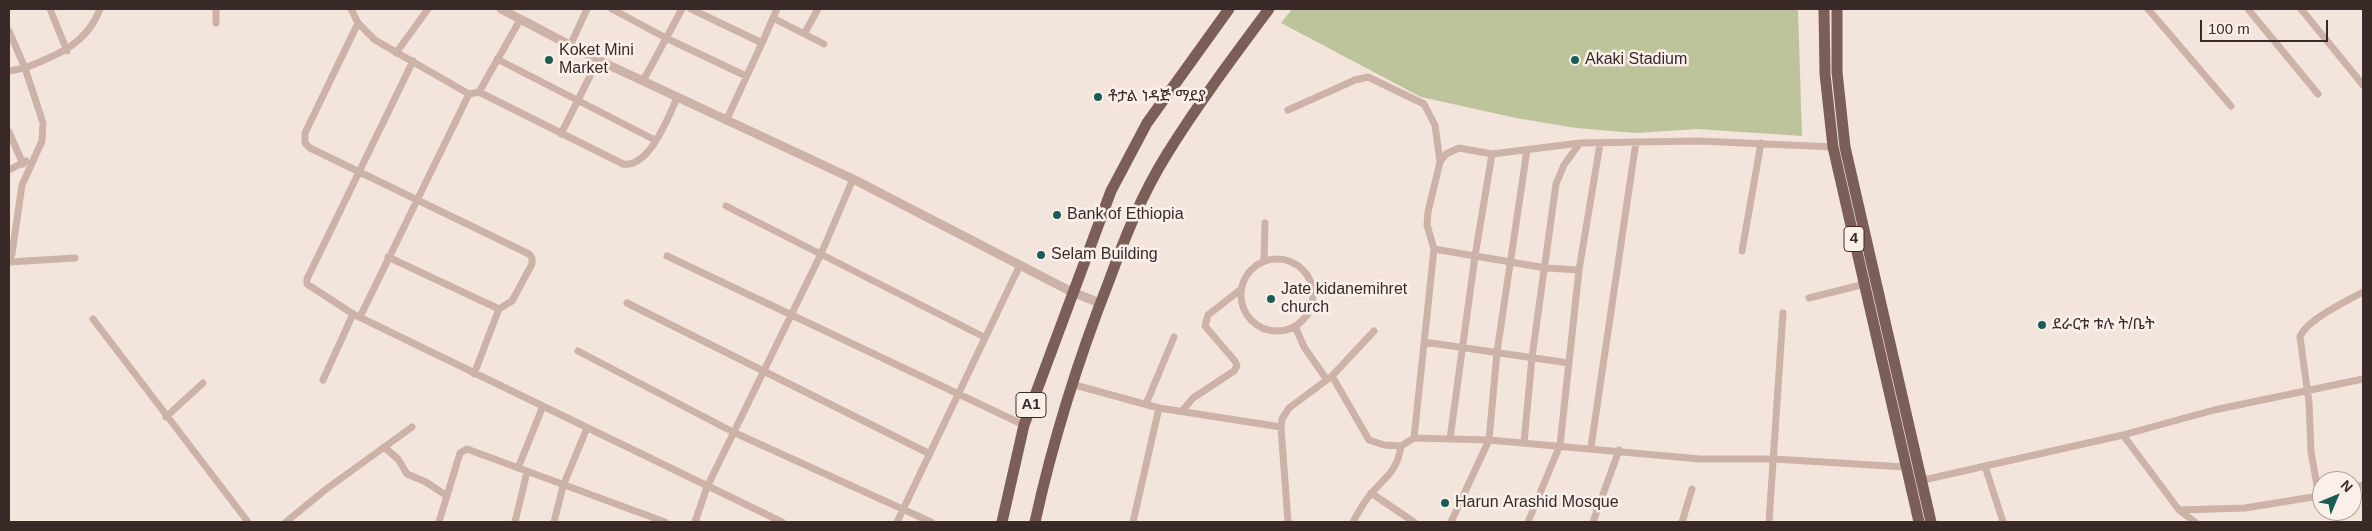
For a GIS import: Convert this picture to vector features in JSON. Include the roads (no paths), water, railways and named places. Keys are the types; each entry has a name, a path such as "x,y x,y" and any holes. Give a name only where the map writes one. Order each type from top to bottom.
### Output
{"main road":[{"name":"A1","path":"1002,522 1024,425 1110,191 1126,158 1147,123 1229,9"},
{"name":"A1","path":"1035,522 1046,469 1071,384 1131,223 1166,155 1210,89 1269,9"},
{"name":"4","path":"1824,9 1825,74 1833,147 1918,522"},
{"path":"1837,9 1837,72 1845,147 1931,522"}],"street":[{"path":"50,9 67,50"},
{"path":"9,71 25,68 67,50 88,29 100,9"},
{"path":"216,9 216,23"},
{"path":"351,9 358,23 375,40 396,53 469,94 479,92 623,164 630,165 642,159 655,140 677,98"},
{"path":"396,53 428,9"},
{"path":"501,9 598,60 726,122 853,179 1072,292 1100,303"},
{"path":"570,46 587,9"},
{"path":"612,9 666,38 746,76"},
{"path":"643,81 682,9"},
{"path":"691,9 762,43"},
{"path":"804,34 818,9"},
{"path":"2148,9 2231,106"},
{"path":"2248,9 2318,94"},
{"path":"2301,9 2363,85"},
{"path":"726,122 774,12 804,34 824,44"},
{"path":"479,92 520,20"},
{"path":"358,23 303,139 310,148 417,198 529,254 532,258 532,264 512,301 499,309 474,374"},
{"path":"9,31 25,68 43,124 44,133 22,185 12,254 9,261 74,258"},
{"path":"497,60 655,140"},
{"path":"561,134 598,60"},
{"path":"413,62 307,279 307,284 353,314 782,522"},
{"path":"1288,110 1355,80 1368,77 1424,104 1435,125 1440,162 1428,212 1427,225 1434,249 1414,438"},
{"path":"360,317 469,94"},
{"path":"9,132 23,164"},
{"path":"1440,162 1446,154 1459,148 1492,154 1580,143 1600,144 1699,140 1833,147"},
{"path":"1590,447 1636,142"},
{"path":"1524,443 1532,358 1546,268 1556,184 1564,164 1580,143"},
{"path":"1528,522 1560,445 1579,270 1600,144"},
{"path":"1742,252 1761,144"},
{"path":"1451,522 1489,440 1497,352 1527,150"},
{"path":"9,170 23,164 36,151"},
{"path":"1450,439 1475,256 1492,154"},
{"path":"695,522 707,487 821,254 853,179"},
{"path":"726,206 984,337"},
{"path":"1264,260 1265,223"},
{"path":"1434,249 1546,268 1579,270"},
{"path":"667,256 791,313 1024,425"},
{"path":"388,257 499,309"},
{"path":"1278,258 1291,261 1302,268 1310,279 1313,292 1312,306 1305,317 1295,326 1283,331 1269,330 1257,325 1247,316 1241,304 1240,290 1244,278 1253,267 1264,260 1278,258"},
{"path":"897,522 1020,265"},
{"path":"1809,298 1865,284"},
{"path":"1182,411 1193,398 1237,366 1235,361 1205,326 1205,321 1208,315 1240,290"},
{"path":"2315,471 2311,452 2310,409 2306,390 2301,334 2316,320 2363,292"},
{"path":"627,303 930,454"},
{"path":"1770,522 1783,313"},
{"path":"322,380 353,314"},
{"path":"93,319 248,522"},
{"path":"1295,326 1304,347 1329,378 1369,440 1384,445 1401,446 1414,438 1489,440 1590,447 1700,458 1774,459 1905,467"},
{"path":"1288,522 1281,427 1282,418 1289,408 1329,378 1374,331"},
{"path":"1146,404 1174,336"},
{"path":"1424,342 1569,363"},
{"path":"578,351 733,432 931,522"},
{"path":"1909,484 2123,434 2214,410 2363,380"},
{"path":"166,417 203,384"},
{"path":"1071,384 1159,408 1281,427"},
{"path":"518,468 543,406"},
{"path":"1133,522 1159,408"},
{"path":"286,522 325,490 412,427"},
{"path":"554,522 563,486 586,428"},
{"path":"2123,434 2179,510 2195,522"},
{"path":"1353,522 1372,493 1392,473 1399,459 1401,446"},
{"path":"384,447 398,459 406,474 426,482 447,496"},
{"path":"439,522 462,450 467,450 665,522"},
{"path":"1593,522 1620,450"},
{"path":"1985,466 2003,522"},
{"path":"516,522 527,472"},
{"path":"1682,522 1692,488"},
{"path":"1372,493 1414,522"},
{"path":"2179,510 2245,508 2312,497"}],"place":[{"name":"Koket Mini Market","path":"549,60"},
{"name":"Akaki Stadium","path":"1575,60"},
{"name":"ቶታል ነዳጅ ማደያ","path":"1098,97"},
{"name":"Bank of Ethiopia","path":"1057,215"},
{"name":"Selam Building","path":"1041,255"},
{"name":"Jate kidanemihret church","path":"1271,299"},
{"name":"ደራርቱ ቱሉ ት/ቤት","path":"2042,325"},
{"name":"Harun Arashid Mosque","path":"1445,503"}]}
